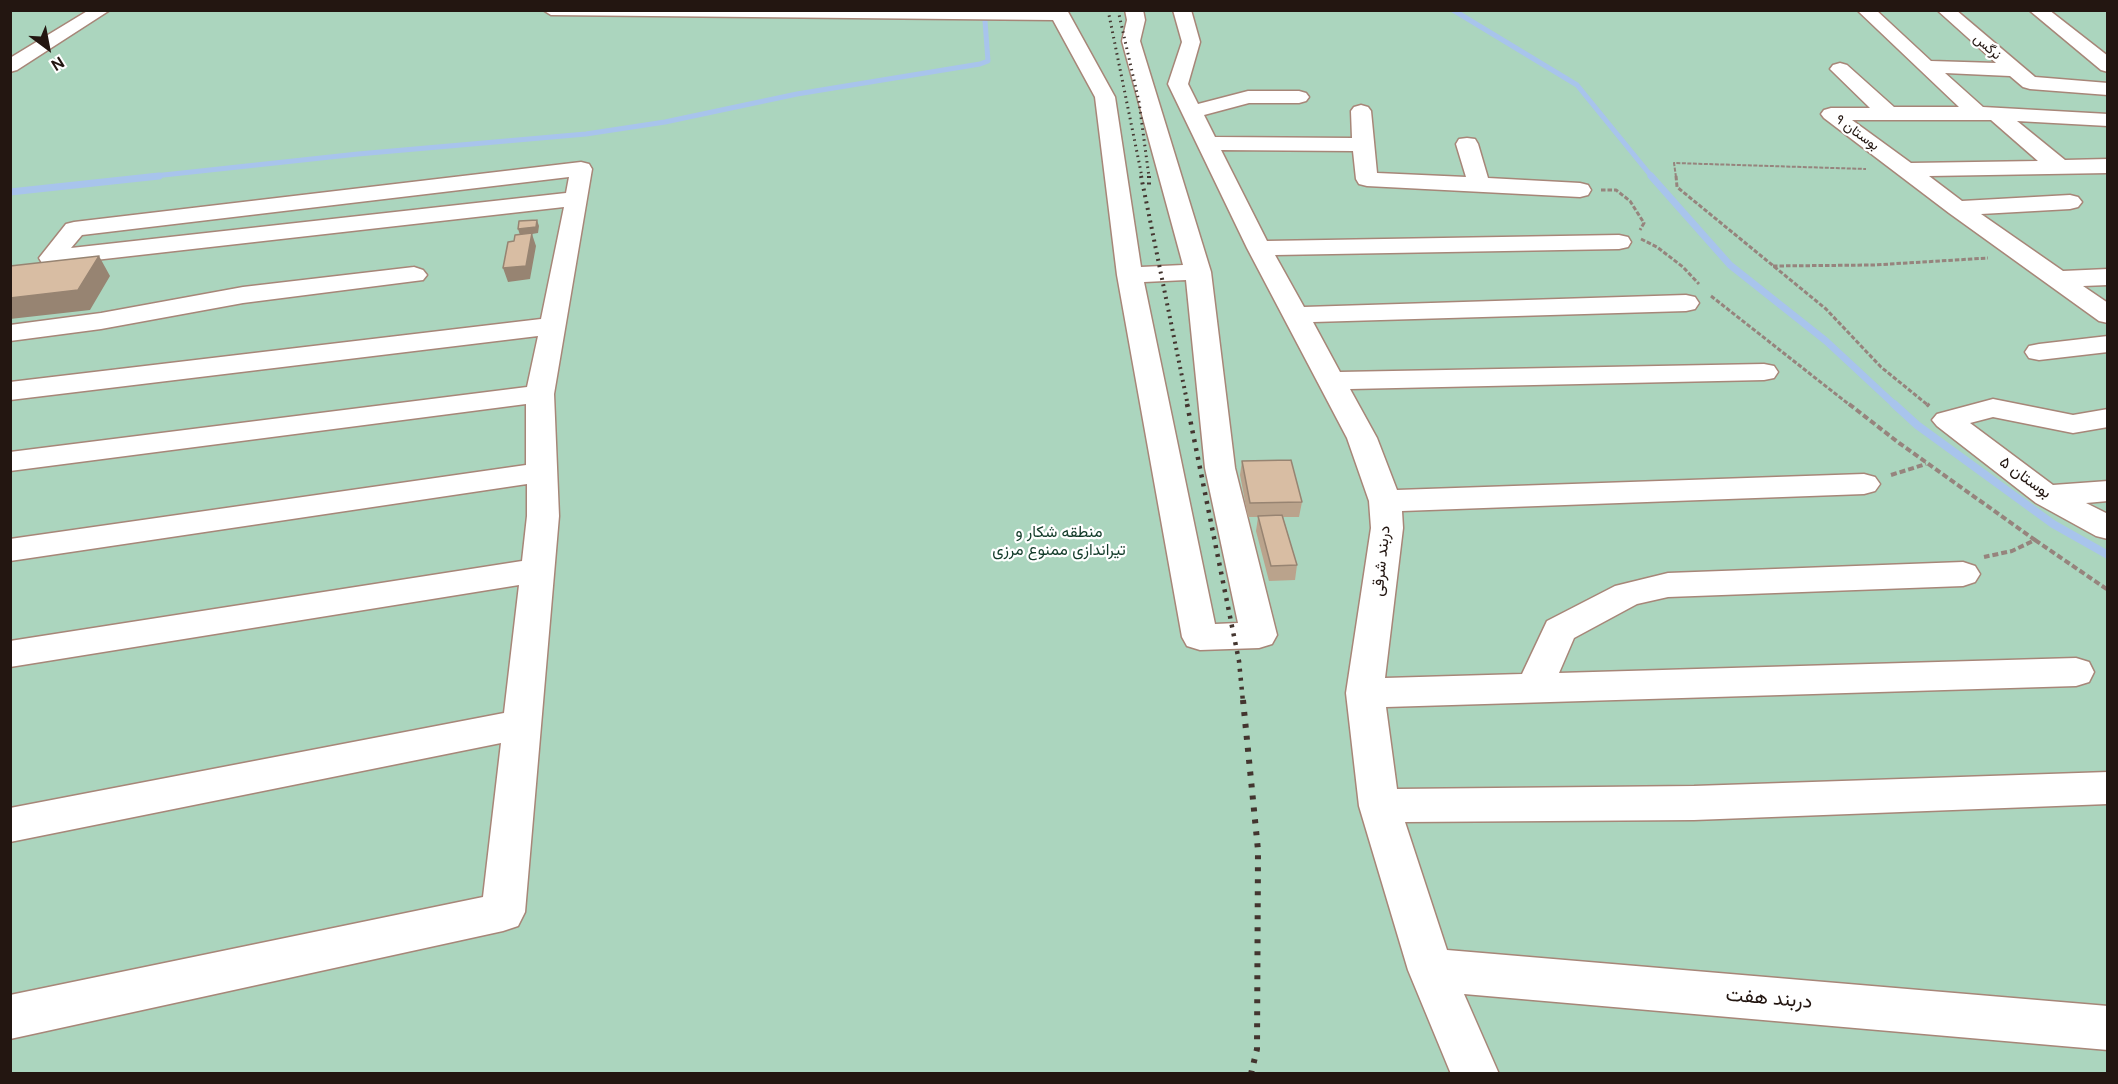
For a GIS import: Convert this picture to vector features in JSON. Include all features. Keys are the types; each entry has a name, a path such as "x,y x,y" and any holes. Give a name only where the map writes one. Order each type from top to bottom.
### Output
{"street":[{"path":"10,66 102,10"},
{"path":"551,10 1058,13 1105,97 1130,275 1200,637 1259,635 1221,468 1198,272 1131,41 1136,20 1134,10"},
{"name":"دربند شرقی","path":"1182,10 1191,42 1178,84 1259,248 1362,438 1385,501 1387,528 1365,693 1379,806 1431,970 1475,1074"},
{"path":"1865,10 1925,66 2058,166"},
{"name":"نرگس","path":"1945,10 2030,83 2072,87"},
{"path":"2037,10 2108,66"},
{"path":"1925,66 2014,70"},
{"path":"1840,69 1889,114"},
{"path":"2072,87 2108,89"},
{"path":"2072,87 2108,118"},
{"path":"1192,112 1248,97 1299,97"},
{"path":"1361,111 1367,179 1580,190"},
{"name":"بوستان ۹","path":"2108,118 1986,114 1830,114 2108,315"},
{"path":"1207,143 1364,145"},
{"path":"1467,144 1479,184"},
{"path":"1909,170 2108,166"},
{"path":"10,1017 503,912 543,516 540,394 577,199 581,169 74,229 51,258 577,199"},
{"path":"337,226 351,195"},
{"path":"1957,208 2070,202"},
{"path":"1259,248 1619,242"},
{"path":"1130,275 1198,272"},
{"path":"10,333 101,321 243,295 414,275"},
{"path":"2058,279 2108,277"},
{"path":"1296,315 1686,303"},
{"path":"10,392 553,326"},
{"path":"2039,352 2108,344"},
{"path":"1332,381 1764,372"},
{"path":"10,462 540,394"},
{"path":"1947,420 1993,408 2073,424 2108,418"},
{"name":"بوستان ۵","path":"1947,420 2047,496 2108,528"},
{"path":"10,550 542,472"},
{"path":"1385,501 1864,484"},
{"path":"2047,496 2108,491"},
{"path":"10,654 537,570"},
{"path":"1534,688 1560,630 1627,595 1668,585 1963,574"},
{"path":"1365,693 2076,672"},
{"path":"10,825 522,724"},
{"path":"1379,806 1694,803 2108,788"},
{"name":"دربند هفت","path":"1431,970 2108,1028"}],"path":[{"path":"1909,170 1674,163 1677,187 1826,309 1881,367 1947,420"},
{"path":"1580,190 1616,190 1630,201 1644,223 1636,237 1657,248 1683,267 1718,303 1927,464 2108,590"},
{"path":"1773,266 1874,265 2025,256"},
{"path":"1864,484 1927,464"},
{"path":"1963,574 1970,560 2012,551 2035,540"}],"green space":[{"name":"منطقه شکار و تیراندازی ممنوع مرزی","path":"11,11 2107,11 2107,1073 11,1073"}],"building":[{"path":"537,220 536,227 518,229 519,221"},
{"path":"532,233 526,266 503,268 508,242 514,241 515,235"},
{"path":"99,256 78,290 10,298 10,266"},
{"path":"1291,460 1302,502 1250,503 1242,461"},
{"path":"1282,515 1297,565 1271,566 1258,516"}],"waterway":[{"path":"1453,10 1577,85 1652,177"},
{"path":"145,177 358,154 586,134 665,122 797,94 980,64 988,61 985,21"},
{"path":"10,192 159,176"},
{"path":"1651,176 1730,265 1826,341 1896,406"},
{"path":"1894,404 1917,425 2053,524 2108,555"}],"railway":[{"path":"1108,10 1142,177"},
{"path":"1118,10 1139,102 1149,177"},
{"path":"1141,176 1188,406"},
{"path":"1149,177 1149,186"},
{"path":"1187,404 1239,661 1243,702"},
{"path":"1243,700 1258,850 1257,1049 1251,1074"}]}
